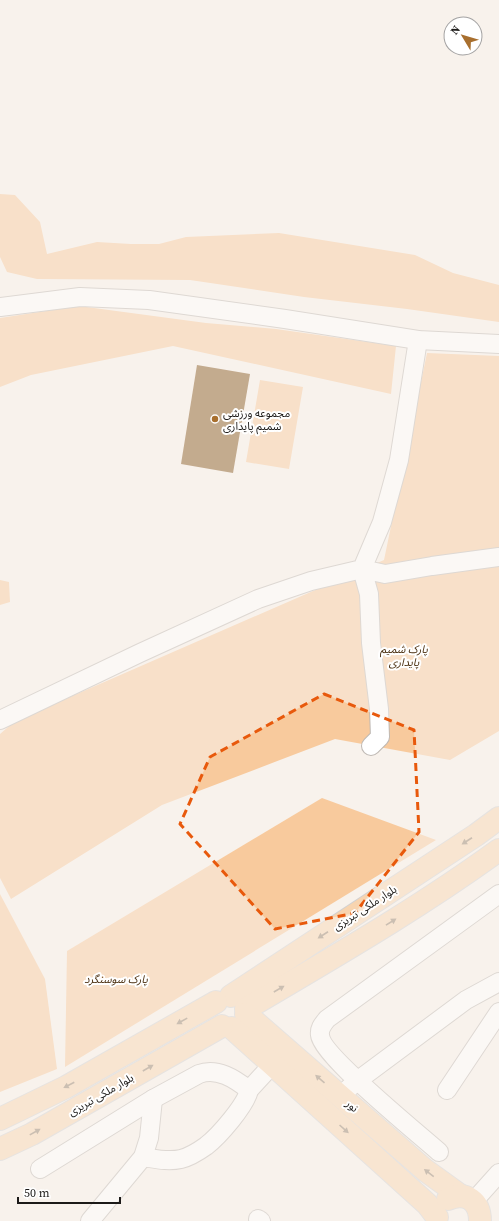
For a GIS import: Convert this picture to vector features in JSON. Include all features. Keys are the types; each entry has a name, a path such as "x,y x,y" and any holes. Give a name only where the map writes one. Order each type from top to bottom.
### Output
{"main road":[{"name":"بلوار ملکى تبریزى","path":"0,1119 66,1087 232,1012 499,818"},
{"name":"بلوار ملکى تبریزى","path":"0,1150 32,1134 232,1012 373,934 458,880 499,850"},
{"name":"نور","path":"232,1012 272,1065 421,1198 438,1219"},
{"name":"نور","path":"232,1012 340,1096 425,1170 476,1209"},
{"path":"438,1219 439,1210 442,1204 447,1199 454,1196 476,1209"}],"street":[{"path":"0,307 80,297 149,300 286,319 418,340 499,344"},
{"path":"371,746 380,737 379,709 370,642 369,594 362,569 382,522 399,460 418,340"},
{"path":"0,720 140,653 258,599 312,581 362,569 386,574 499,557"},
{"path":"439,1152 357,1081 324,1045 320,1036 321,1025 327,1019 499,894"},
{"path":"340,1096 357,1081 466,1000 499,982"},
{"path":"447,1090 499,1012"},
{"path":"143,1157 165,1160 181,1159 206,1146 226,1127 244,1102 249,1090 272,1065"},
{"path":"40,1169 153,1099 206,1072 213,1072 228,1076 249,1090"},
{"path":"90,1221 143,1157 149,1138 153,1099"},
{"path":"476,1209 499,1173"}],"highlighted area":[{"path":"324,694 414,730 419,832 355,913 275,929 180,824 210,757"}],"green space":[{"path":"0,194 15,195 40,222 47,254 97,242 159,244 186,237 279,233 415,255 453,273 499,285 499,322 304,297 190,280 37,279 7,272 0,257"},
{"path":"79,306 206,323 276,329 396,346 391,394 173,346 31,375 0,387 0,318"},
{"name":"پارک شمیم پایداری","path":"427,353 499,356 499,731 450,760 335,739 162,805 11,899 0,878 0,734 15,721 384,560"},
{"path":"260,380 303,387 289,469 246,462"},
{"path":"0,580 9,582 10,602 0,605"},
{"name":"پارک سوسنگرد","path":"322,798 436,840 65,1067 67,951"},
{"path":"0,894 45,979 57,1069 0,1092"}],"building":[{"name":"مجموعه ورزشی شمیم پایداری","path":"197,365 250,374 233,473 181,464"}],"place":[{"name":"مجموعه ورزشی شمیم پایداری","path":"215,419"}]}
